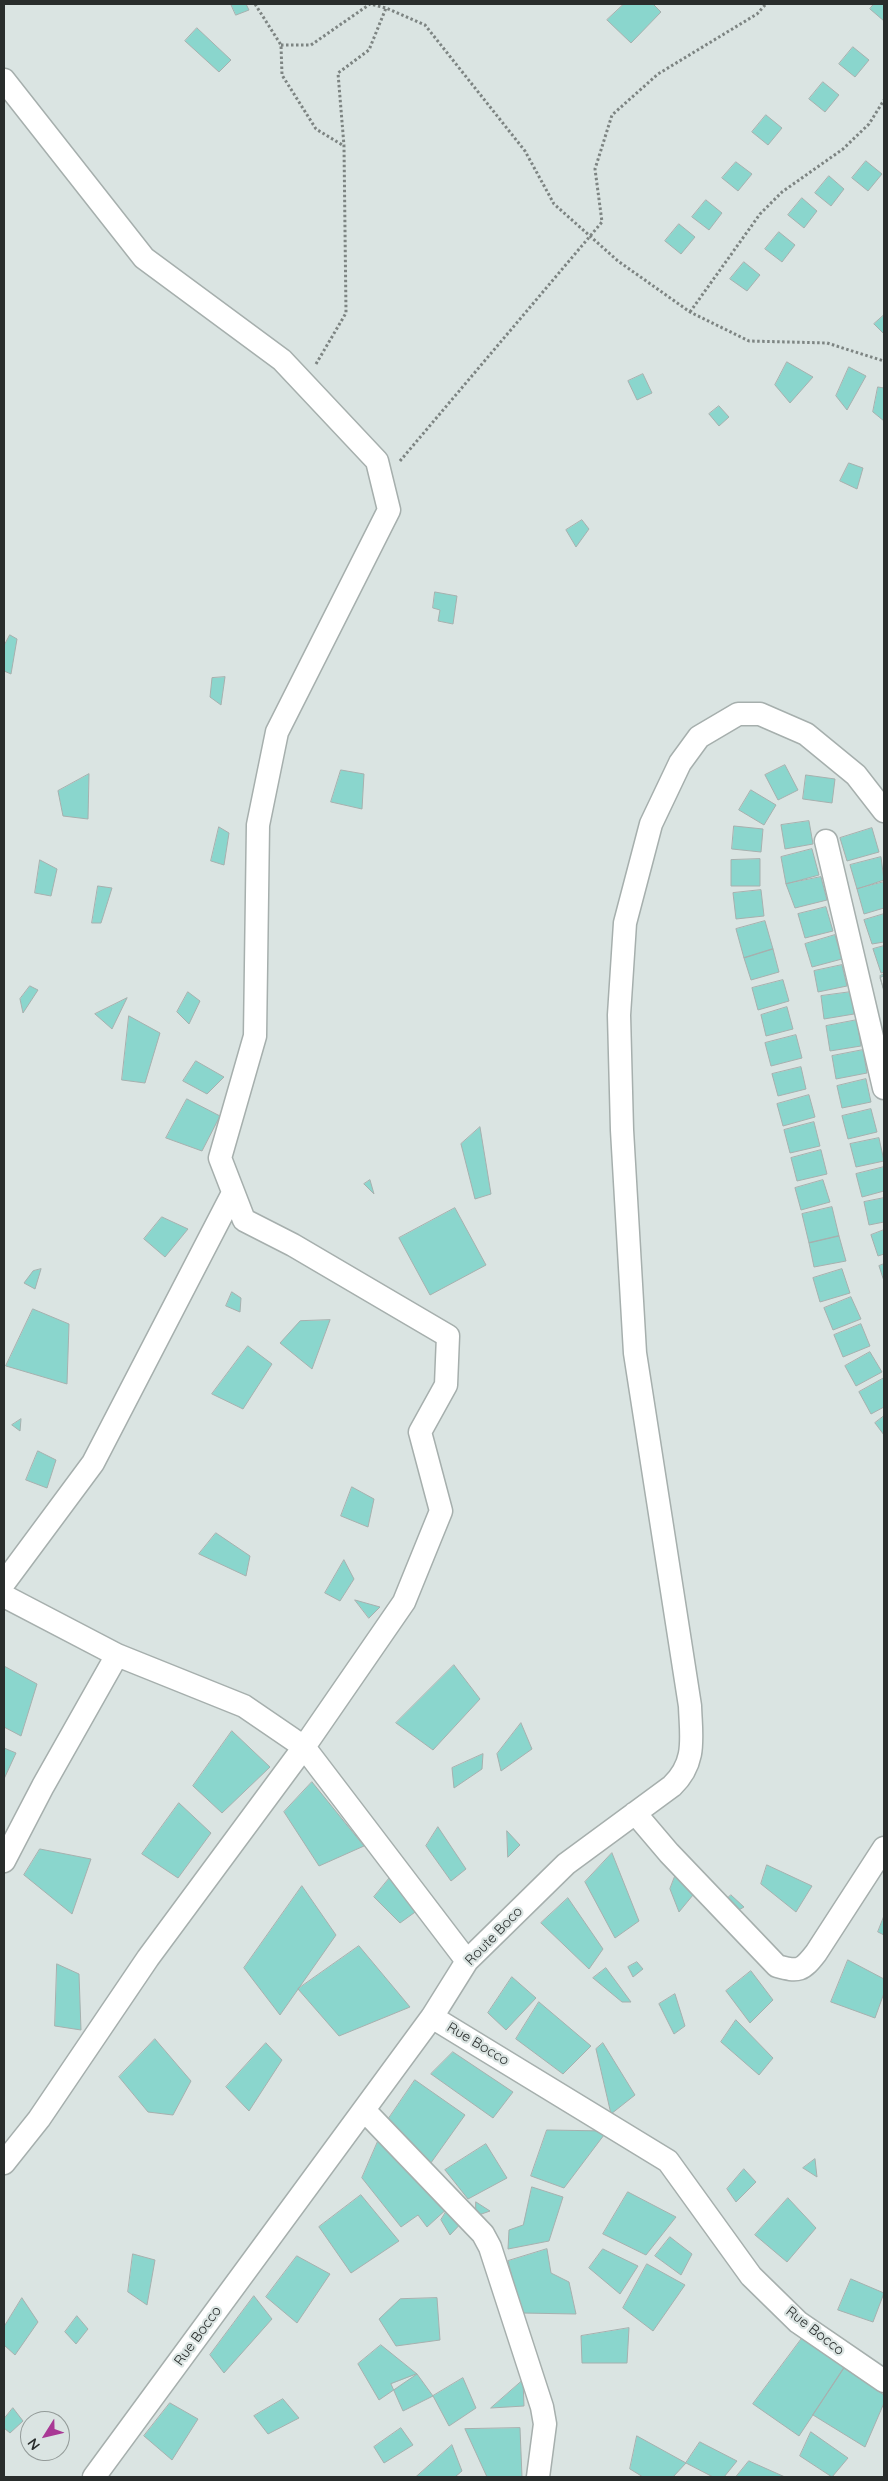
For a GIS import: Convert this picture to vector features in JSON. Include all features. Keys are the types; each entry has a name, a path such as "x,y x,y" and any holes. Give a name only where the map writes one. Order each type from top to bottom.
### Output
{"street":[{"path":"4,80 144,258 282,360 377,462 389,510 276,732 258,825 256,1036 220,1158 244,1220 293,1245 448,1336 446,1385 420,1432 441,1511 404,1602 304,1747 148,1958 40,2119 4,2163"},
{"name":"Route Boco","path":"432,2016 468,1961 566,1864 682,1776 689,1765 691,1752 690,1706 635,1353 622,1130 619,1015 625,923 652,824 680,762 699,737 738,714 760,714 806,734 856,775 884,811"},
{"path":"826,840 884,1088"},
{"path":"4,1583 93,1463 233,1193"},
{"path":"4,1596 117,1655 244,1706 304,1747 468,1961"},
{"path":"4,1861 43,1786 117,1655"},
{"path":"634,1813 669,1854 778,1966 794,1971 805,1967 816,1953 884,1848"},
{"name":"Rue Bocco","path":"94,2477 432,2016 668,2161 752,2276 798,2322 884,2381"},
{"path":"364,2110 472,2221 490,2247 542,2406 545,2424 538,2477"}],"path":[{"path":"255,4 281,45 282,75 316,129 344,146"},
{"path":"281,45 311,45 370,4 386,8 425,25 525,151 554,204 618,261 690,312 750,341 827,343 884,361"},
{"path":"382,483 602,222 595,169 612,115 658,74 756,14 766,4"},
{"path":"304,384 346,313 344,146 338,72 369,50 386,8"},
{"path":"690,312 760,214 782,192 843,149 869,124 884,100"}],"building":[{"path":"231,4 246,4 249,10 236,15"},
{"path":"624,4 653,4 661,12 631,43 607,20"},
{"path":"874,4 884,4 884,21 870,9"},
{"path":"197,28 231,60 219,72 185,41"},
{"path":"853,47 869,60 855,77 839,64"},
{"path":"823,82 839,95 825,112 809,99"},
{"path":"766,115 782,128 768,145 752,132"},
{"path":"866,161 882,174 868,191 852,178"},
{"path":"736,162 752,174 738,191 722,178"},
{"path":"829,176 844,189 831,206 815,193"},
{"path":"802,198 817,211 804,228 788,215"},
{"path":"706,200 722,213 709,230 692,217"},
{"path":"679,224 695,237 681,254 665,241"},
{"path":"779,232 795,245 782,262 765,249"},
{"path":"744,262 760,275 747,291 730,279"},
{"path":"884,315 884,334 874,324"},
{"path":"787,362 813,377 790,403 775,385"},
{"path":"849,367 866,376 847,410 836,396"},
{"path":"643,374 652,393 637,400 628,381"},
{"path":"878,387 884,388 884,421 873,412"},
{"path":"719,406 729,417 719,426 709,414"},
{"path":"849,463 863,468 857,489 840,481"},
{"path":"582,520 589,529 576,547 566,530"},
{"path":"435,592 457,596 453,624 438,621 440,610 433,608"},
{"path":"10,635 17,639 11,674 4,671 4,646"},
{"path":"225,677 221,705 210,697 212,678"},
{"path":"785,765 798,790 778,800 765,775"},
{"path":"341,770 364,774 362,809 331,802"},
{"path":"89,774 88,819 63,816 58,791"},
{"path":"806,775 835,779 832,803 803,799"},
{"path":"751,790 776,805 764,825 739,810"},
{"path":"809,821 813,844 785,849 781,825"},
{"path":"734,826 763,829 761,852 732,849"},
{"path":"219,827 229,833 224,865 211,861"},
{"path":"872,828 879,852 847,861 840,838"},
{"path":"812,849 819,875 786,884 781,857"},
{"path":"881,857 884,880 857,889 850,865"},
{"path":"760,859 760,886 731,886 731,860"},
{"path":"40,860 57,869 51,896 35,893"},
{"path":"821,877 827,900 795,908 786,884"},
{"path":"884,882 884,908 864,914 857,889"},
{"path":"98,886 112,888 101,923 92,923"},
{"path":"761,890 764,916 736,919 733,893"},
{"path":"826,907 833,931 805,938 798,914"},
{"path":"884,914 884,942 872,944 864,920"},
{"path":"765,921 773,949 744,958 736,929"},
{"path":"835,935 842,959 812,967 805,944"},
{"path":"884,946 884,972 881,973 873,949"},
{"path":"773,949 779,972 751,980 744,958"},
{"path":"842,965 847,986 818,992 814,971"},
{"path":"884,974 884,992 880,976"},
{"path":"884,976 884,990 880,978"},
{"path":"783,980 789,1001 758,1010 752,988"},
{"path":"30,986 38,990 23,1013 20,999"},
{"path":"188,992 200,1001 189,1024 177,1012"},
{"path":"851,992 854,1014 824,1019 821,996"},
{"path":"127,998 112,1029 95,1014"},
{"path":"787,1007 793,1029 766,1036 761,1015"},
{"path":"129,1016 160,1033 145,1083 122,1080"},
{"path":"857,1020 861,1046 830,1051 826,1026"},
{"path":"796,1035 802,1058 771,1066 765,1043"},
{"path":"863,1050 867,1073 836,1079 832,1056"},
{"path":"196,1061 224,1077 207,1094 183,1081"},
{"path":"801,1067 806,1089 778,1096 772,1074"},
{"path":"866,1079 871,1102 842,1108 837,1086"},
{"path":"809,1095 815,1117 783,1126 777,1104"},
{"path":"187,1099 220,1116 202,1151 166,1138"},
{"path":"871,1109 877,1132 848,1139 842,1116"},
{"path":"814,1122 820,1146 790,1153 784,1130"},
{"path":"480,1127 491,1194 475,1199 461,1144"},
{"path":"879,1138 884,1161 856,1167 850,1144"},
{"path":"821,1150 827,1174 797,1181 791,1158"},
{"path":"884,1167 884,1191 862,1197 856,1174"},
{"path":"370,1180 374,1194 364,1184"},
{"path":"823,1180 830,1202 801,1210 795,1188"},
{"path":"884,1198 884,1222 869,1225 864,1202"},
{"path":"832,1207 839,1236 809,1243 802,1214"},
{"path":"455,1208 486,1265 430,1295 399,1238"},
{"path":"162,1217 188,1229 165,1257 144,1239"},
{"path":"884,1230 884,1254 878,1256 871,1235"},
{"path":"839,1236 846,1261 814,1267 809,1243"},
{"path":"884,1264 884,1281 879,1266"},
{"path":"41,1269 35,1289 24,1283 33,1271"},
{"path":"842,1269 850,1293 820,1302 813,1278"},
{"path":"232,1292 241,1298 240,1312 226,1306"},
{"path":"851,1297 861,1319 833,1330 824,1308"},
{"path":"33,1309 69,1324 67,1384 6,1366"},
{"path":"330,1320 312,1369 280,1343 300,1321"},
{"path":"861,1324 870,1346 843,1357 834,1335"},
{"path":"248,1346 272,1364 243,1409 212,1394"},
{"path":"870,1352 882,1372 856,1386 845,1366"},
{"path":"884,1378 884,1407 871,1414 859,1392"},
{"path":"884,1416 884,1435 875,1423"},
{"path":"21,1419 20,1431 12,1425"},
{"path":"38,1451 56,1460 47,1488 26,1480"},
{"path":"352,1487 374,1499 368,1527 341,1516"},
{"path":"216,1533 250,1556 246,1576 199,1554"},
{"path":"344,1560 354,1579 340,1601 325,1593"},
{"path":"355,1600 380,1607 369,1618"},
{"path":"454,1665 480,1699 433,1750 396,1723"},
{"path":"4,1666 37,1684 21,1736 4,1727"},
{"path":"521,1723 532,1749 501,1771 497,1754"},
{"path":"232,1731 270,1767 222,1813 193,1786"},
{"path":"4,1748 16,1753 4,1779"},
{"path":"483,1754 482,1769 454,1788 452,1768"},
{"path":"312,1782 364,1846 319,1866 284,1812"},
{"path":"179,1803 211,1833 178,1878 142,1854"},
{"path":"438,1827 466,1869 451,1881 426,1846"},
{"path":"507,1831 520,1845 508,1857"},
{"path":"40,1849 91,1859 72,1914 24,1875"},
{"path":"612,1853 639,1921 615,1938 585,1882"},
{"path":"767,1865 812,1886 796,1912 761,1884"},
{"path":"677,1871 693,1895 679,1912 670,1889"},
{"path":"392,1875 418,1910 400,1923 374,1897"},
{"path":"302,1886 336,1935 280,2015 244,1968"},
{"path":"731,1895 744,1907 730,1915 724,1902"},
{"path":"568,1898 603,1949 589,1969 541,1923"},
{"path":"884,1916 884,1935 878,1932"},
{"path":"359,1946 410,2007 339,2036 298,1989"},
{"path":"848,1960 884,1979 884,1993 875,2018 831,2002"},
{"path":"637,1962 643,1969 633,1977 628,1967"},
{"path":"57,1964 79,1974 81,2030 55,2026"},
{"path":"606,1968 631,2002 622,2002 593,1978"},
{"path":"751,1971 773,2000 750,2023 726,1991"},
{"path":"512,1977 536,1998 506,2030 488,2013"},
{"path":"675,1994 685,2026 674,2034 659,2004"},
{"path":"539,2002 591,2046 563,2074 516,2039"},
{"path":"736,2020 773,2058 759,2075 721,2042"},
{"path":"155,2039 191,2081 173,2115 148,2112 119,2077"},
{"path":"266,2043 282,2060 249,2111 226,2087"},
{"path":"603,2043 635,2095 611,2114 596,2049"},
{"path":"453,2052 513,2092 493,2118 431,2074"},
{"path":"415,2080 465,2115 428,2167 387,2121"},
{"path":"547,2130 607,2131 564,2188 531,2176"},
{"path":"379,2139 449,2207 427,2227 418,2215 401,2227 362,2178"},
{"path":"486,2144 507,2178 468,2199 445,2170"},
{"path":"815,2159 817,2177 803,2168"},
{"path":"744,2169 756,2182 736,2202 727,2189"},
{"path":"532,2187 563,2197 549,2241 508,2249 509,2230 523,2225"},
{"path":"628,2192 676,2217 646,2255 603,2234"},
{"path":"361,2195 399,2241 351,2273 319,2227"},
{"path":"788,2198 816,2228 787,2262 755,2235"},
{"path":"476,2202 490,2211 476,2216"},
{"path":"449,2207 467,2217 450,2235 441,2220"},
{"path":"670,2237 692,2254 681,2275 655,2256"},
{"path":"547,2249 551,2273 569,2282 576,2314 521,2313 508,2261"},
{"path":"603,2249 638,2266 620,2294 589,2268"},
{"path":"133,2254 155,2260 147,2305 128,2292"},
{"path":"297,2256 330,2274 297,2323 266,2297"},
{"path":"647,2264 685,2285 653,2331 623,2308"},
{"path":"851,2279 884,2293 873,2322 838,2310"},
{"path":"254,2296 272,2319 224,2373 210,2355"},
{"path":"22,2298 38,2322 15,2355 4,2345 4,2327"},
{"path":"437,2298 440,2340 396,2346 379,2319 400,2299"},
{"path":"77,2316 88,2329 76,2344 65,2332"},
{"path":"629,2328 627,2363 582,2363 581,2336"},
{"path":"803,2337 844,2368 799,2436 753,2404"},
{"path":"381,2345 417,2374 379,2400 358,2364"},
{"path":"844,2368 884,2395 884,2403 865,2447 813,2415"},
{"path":"417,2374 433,2396 403,2411 391,2384"},
{"path":"463,2378 476,2408 449,2426 433,2396"},
{"path":"523,2380 524,2406 491,2408"},
{"path":"283,2399 299,2418 268,2434 254,2416"},
{"path":"170,2403 198,2419 172,2460 144,2436"},
{"path":"13,2408 20,2417 20,2424 10,2433 4,2428 4,2419"},
{"path":"401,2428 413,2445 384,2463 374,2447"},
{"path":"520,2428 522,2477 487,2477 465,2429"},
{"path":"811,2432 848,2458 832,2477 800,2456"},
{"path":"637,2436 686,2463 673,2477 643,2477 630,2469"},
{"path":"700,2442 737,2461 724,2477 713,2477 686,2463"},
{"path":"452,2445 462,2471 455,2477 416,2477"},
{"path":"749,2461 785,2477 736,2477"}]}
